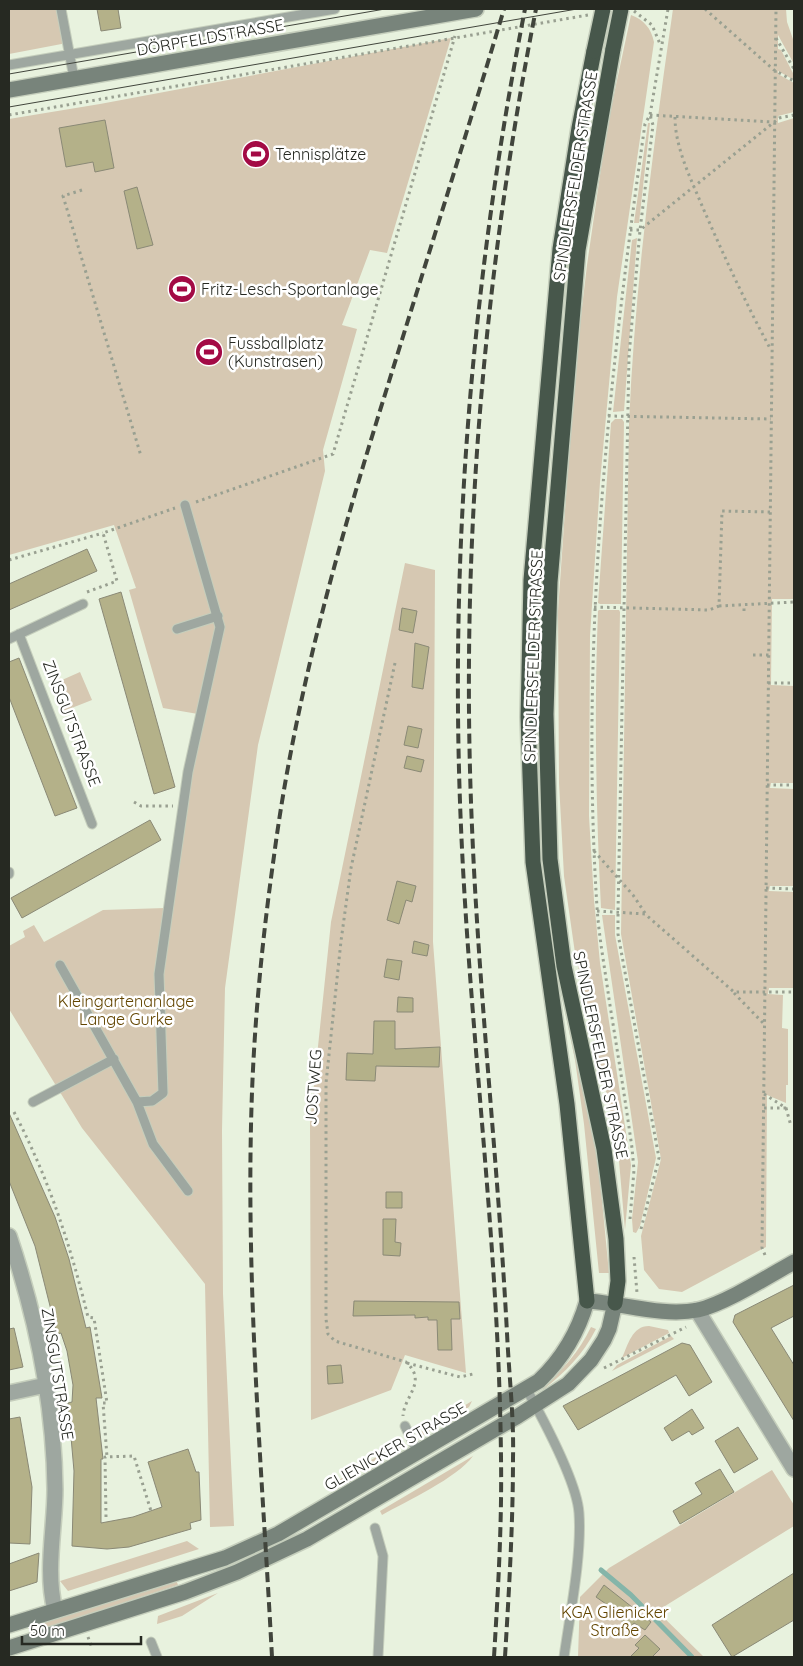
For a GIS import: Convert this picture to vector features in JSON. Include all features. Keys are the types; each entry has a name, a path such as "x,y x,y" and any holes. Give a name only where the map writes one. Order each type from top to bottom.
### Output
{"highway":[{"name":"SPINDLERSFELDER STRASSE","path":"615,1303 618,1280 616,1239 604,1149 564,966 550,859 546,714 550,582 578,250 621,9"},
{"name":"SPINDLERSFELDER STRASSE","path":"587,1301 567,1104 533,862 528,716 531,580 560,249 579,128 594,51 598,11"}],"main road":[{"name":"DÖRPFELDSTRASSE","path":"9,90 476,9"},
{"path":"587,1301 615,1303 695,1317 717,1303 794,1262"},
{"name":"GLIENICKER STRASSE","path":"9,1625 225,1558 278,1534 527,1390 559,1361 575,1337 587,1301"},
{"path":"9,1648 185,1592 237,1572 307,1539 518,1416 568,1384 591,1360 609,1329 615,1303"}],"street":[{"name":"ZINSGUTSTRASSE","path":"9,1236 29,1301 46,1385 53,1444 55,1489 50,1583 54,1610"},
{"path":"695,1317 794,1469"},
{"path":"9,1393 46,1385"}],"lane":[{"path":"61,9 74,78"},
{"name":"DÖRPFELDSTRASSE","path":"9,65 335,9"},
{"path":"137,1102 152,1101 163,1093 159,974 188,772 220,627 185,505"},
{"path":"9,639 83,604"},
{"path":"177,629 218,616"},
{"name":"ZINSGUTSTRASSE","path":"19,634 92,824"},
{"path":"60,965 137,1102 153,1144 188,1191"},
{"path":"33,1102 114,1059"},
{"path":"527,1390 571,1482 579,1512 577,1551 564,1657"},
{"path":"406,1426 418,1454"},
{"path":"375,1528 383,1556 378,1657"},
{"path":"151,1642 157,1657"}],"path":[{"path":"631,9 652,25 660,45"},
{"path":"630,1219 634,1170 632,1148 597,911 591,764 594,607 608,416 630,230 645,124 650,115 660,45 668,9"},
{"path":"705,9 774,70 794,81"},
{"path":"765,1254 762,1248 773,122 776,9"},
{"path":"9,115 598,11"},
{"path":"9,560 103,533 333,454 455,36"},
{"path":"775,38 794,69"},
{"path":"650,115 773,122"},
{"path":"641,1229 658,1158 618,934 618,878 622,607 629,356 640,230 653,125 650,115"},
{"path":"630,230 640,230 773,122 794,115"},
{"path":"675,116 675,133 694,187 742,297 772,350"},
{"path":"82,190 63,196 140,456"},
{"path":"608,416 771,419"},
{"path":"719,606 722,511 770,512"},
{"path":"83,604 86,593 117,581 103,533"},
{"path":"594,607 709,610 719,606 794,602"},
{"path":"744,605 744,611"},
{"path":"754,655 769,655"},
{"name":"JOSTWEG","path":"395,664 351,868 326,1083 326,1320 328,1334 335,1341 406,1362"},
{"path":"768,683 794,683"},
{"path":"767,785 794,785"},
{"path":"134,802 141,806 184,806"},
{"path":"594,851 633,894 645,914 734,992 764,1025"},
{"path":"766,888 794,889"},
{"path":"597,911 645,914"},
{"path":"734,992 794,992"},
{"path":"764,1094 786,1108 791,1126"},
{"path":"764,1108 786,1108"},
{"path":"14,1112 44,1175 70,1244 88,1317 94,1318 107,1403 103,1403 104,1444 107,1457 105,1457 104,1479 106,1517"},
{"path":"603,1369 695,1317"},
{"path":"406,1362 460,1377 473,1374"},
{"path":"406,1362 413,1368 415,1378 414,1388 403,1412 406,1426"},
{"path":"107,1457 134,1456 151,1511"},
{"path":"88,1636 92,1648"}],"green space":[{"path":"9,9 66,9 72,42 9,54"},
{"path":"673,9 786,9 787,22 794,42 794,64 778,35 778,49 781,50 794,75 794,80 778,71 778,74 794,83 794,112 778,116 778,123 794,118 794,599 772,599 771,685 794,686 794,783 771,783 770,788 794,789 794,886 770,886 769,891 794,892 794,988 769,988 768,994 783,995 782,1028 788,1029 788,1085 786,1085 786,1103 767,1095 766,1247 682,1292 659,1289 644,1270 641,1236 661,1159 621,934 629,424 640,268"},
{"path":"631,15 640,19 646,25 654,42 617,297 600,482 590,636 589,816 600,963 631,1165 625,1230 619,1161 612,1118 575,953 564,876 559,783 558,611 575,367 587,265 607,127"},
{"name":"Kleingartenanlage Lange Gurke","path":"451,38 387,253 370,250 342,325 357,329 323,450 325,471 258,745 225,988 222,1131 223,1294 234,1526 210,1527 205,1284 82,1128 9,1009 9,946 25,937 23,931 34,925 44,942 103,910 165,908 198,714 163,708 129,590 136,588 114,525 9,555 9,119 100,104"},
{"path":"648,123 650,123 639,223 634,223"},
{"path":"637,238 624,411 613,412 632,240"},
{"path":"615,419 622,419 624,422 621,604 600,604 598,603 611,423"},
{"path":"405,563 435,570 433,942 466,1373 405,1355 391,1390 311,1420 310,1123 331,922"},
{"path":"599,610 619,610 620,612 615,910 601,908 596,722"},
{"path":"80,672 92,700 64,711 53,684"},
{"path":"602,915 615,915 615,935 656,1158 640,1226 636,1233 633,1232 632,1219 638,1162"},
{"path":"553,943 598,1159 609,1273 599,1273 584,1124 575,1060 551,944"},
{"path":"649,1326 668,1330 669,1333 622,1358 631,1337 638,1329"},
{"path":"591,1327 596,1329 579,1355 566,1370 543,1390 542,1387 564,1367 576,1352"},
{"path":"671,1336 674,1339 612,1371 617,1365"},
{"path":"472,1401 469,1407 419,1438 417,1434"},
{"path":"402,1441 403,1446 336,1486 334,1483"},
{"path":"473,1456 456,1473 444,1481 382,1515 380,1511"},
{"name":"KGA Glienicker Straße","path":"772,1470 794,1505 794,1526 657,1611 704,1657 578,1657 580,1597 609,1568"},
{"path":"187,1541 199,1549 68,1591 60,1581"},
{"path":"176,1580 178,1585 36,1631 34,1624"},
{"path":"218,1593 182,1616 157,1624 158,1616"}],"building":[{"path":"97,9 118,9 121,28 101,31"},
{"path":"105,120 114,168 95,172 93,162 66,167 59,128"},
{"path":"137,187 153,245 137,249 124,191"},
{"path":"87,549 97,571 9,610 9,584"},
{"path":"121,592 175,787 154,794 99,599"},
{"path":"402,608 417,611 413,633 399,630"},
{"path":"415,643 429,647 423,689 412,687"},
{"path":"19,658 77,808 55,816 9,697 9,662"},
{"path":"408,726 422,729 418,748 404,745"},
{"path":"407,756 424,760 421,772 404,768"},
{"path":"150,820 161,840 22,918 11,898"},
{"path":"397,881 416,886 412,902 406,900 399,924 387,920"},
{"path":"414,941 429,945 427,956 412,953"},
{"path":"387,959 402,961 399,980 384,977"},
{"path":"398,997 413,998 413,1012 397,1012"},
{"path":"374,1021 395,1021 395,1049 440,1047 439,1067 376,1066 375,1081 346,1080 347,1053 373,1054"},
{"path":"9,1113 55,1217 69,1259 86,1328 90,1327 102,1398 96,1398 103,1459 101,1459 101,1523 133,1517 162,1507 148,1462 188,1449 196,1472 199,1472 201,1520 190,1523 191,1529 129,1547 107,1549 72,1546 74,1471 68,1403 72,1402 73,1385 67,1351 61,1333 57,1334 35,1246 9,1181"},
{"path":"386,1192 402,1192 402,1208 386,1208"},
{"path":"383,1219 396,1219 395,1242 401,1243 400,1256 383,1255"},
{"path":"794,1285 794,1316 771,1328 794,1365 794,1421 733,1322 735,1315"},
{"path":"354,1301 459,1302 460,1319 451,1319 452,1350 438,1350 437,1320 428,1320 428,1317 415,1318 415,1315 353,1316"},
{"path":"14,1328 23,1367 9,1370 9,1329"},
{"path":"682,1343 690,1345 712,1382 689,1396 676,1375 578,1430 563,1406"},
{"path":"341,1365 343,1383 328,1384 327,1366"},
{"path":"692,1409 704,1428 692,1435 689,1431 672,1441 664,1428"},
{"path":"20,1417 32,1487 30,1544 9,1543 9,1419"},
{"path":"738,1427 758,1459 734,1473 715,1441"},
{"path":"720,1469 734,1492 680,1524 673,1511 702,1494 695,1483"},
{"path":"39,1553 37,1582 9,1591 9,1564"},
{"path":"794,1573 794,1620 732,1657 712,1625"},
{"path":"604,1585 651,1622 645,1630 634,1623 630,1628 616,1616 619,1613 596,1597"},
{"path":"645,1635 660,1649 652,1657 630,1657 639,1648 635,1645"}],"waterway":[{"path":"601,1570 631,1595 692,1657"}],"tram line":[{"path":"9,74 385,9"},
{"path":"9,107 577,9"}],"railway":[{"path":"272,1657 256,1375 250,1163 257,1003 274,856 294,737 320,620 369,446 504,9"},
{"path":"494,1657 501,1508 499,1379 490,1221 465,906 458,724 458,622 462,519 478,314 491,211 525,9"},
{"path":"505,1657 512,1533 513,1427 499,1206 475,890 469,724 469,622 473,519 489,314 502,211 536,9"}],"place":[{"name":"Tennisplätze","path":"256,154"},
{"name":"Fritz-Lesch-Sportanlage","path":"182,289"},
{"name":"Fussballplatz (Kunstrasen)","path":"209,352"}]}
